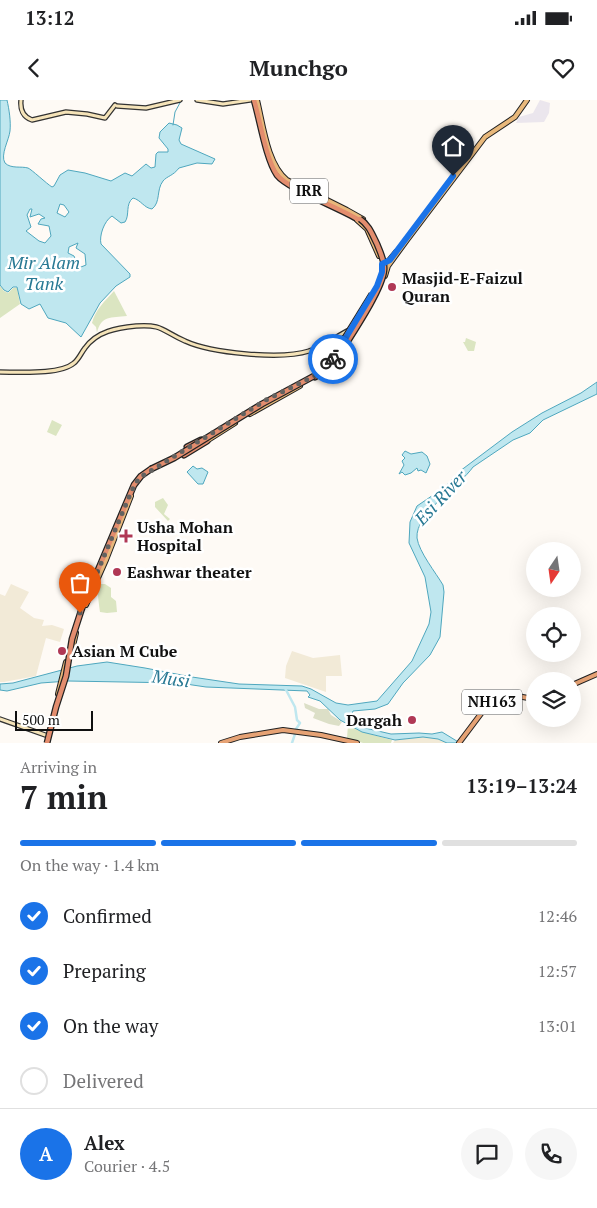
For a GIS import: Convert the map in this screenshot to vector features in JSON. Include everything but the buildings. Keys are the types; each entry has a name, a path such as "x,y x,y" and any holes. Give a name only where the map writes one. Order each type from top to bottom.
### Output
{"highway":[{"path":"152,470 324,371 338,355 384,274 384,262 370,229 362,221 346,210 290,184 277,172 254,100"},
{"path":"319,374 330,368 379,285"},
{"path":"47,741 66,681 74,639 83,608 136,485 142,477 152,470 201,440"},
{"path":"152,470 168,464 207,441"},
{"path":"581,680 597,673"},
{"name":"NH163","path":"462,740 487,706 494,701 516,698 526,699"},
{"path":"227,741 264,732 288,730 321,734 357,743"},
{"path":"227,741 284,731 321,736 352,743"}],"main road":[{"path":"21,100 22,112 31,120 66,112 105,118 116,105 151,107 180,100"},
{"path":"198,100 223,104 254,100"},
{"name":"IRR","path":"254,100 269,149 280,174 287,180 365,221 370,227 385,265"},
{"name":"IRR","path":"254,100 266,150 272,169 279,180 344,212 360,222 369,233 385,265"},
{"path":"66,665 72,653 84,608 140,479 220,427 319,374 330,363 341,346 377,286 385,265 483,137 513,116 526,100"},
{"path":"47,741 77,620 88,589 135,482 143,474 207,441 268,402 284,395 330,366 337,358 385,276 385,265"},
{"path":"0,372 52,372 62,370 74,363 98,335 116,328 158,326 185,341 246,354 263,355 308,352 349,330"},
{"path":"0,720 47,741"},
{"path":"47,741 51,727"}],"shaded area":[{"path":"540,100 550,103 549,113 544,122 516,123 519,117 533,113"},
{"path":"11,584 29,592 20,608 34,618 44,620 42,626 52,625 64,629 60,642 46,638 36,676 0,682 0,594 5,596"},
{"path":"292,651 313,658 340,655 342,676 326,676 326,692 285,678 286,666"},
{"path":"423,737 438,739 447,743 393,743 395,740"}],"green space":[{"path":"0,286 8,293 13,288 17,288 20,304 0,318"},
{"path":"114,291 127,316 104,320 97,333 96,327 92,323 93,318"},
{"path":"466,338 476,342 474,351 468,351 463,342 465,342"},
{"path":"52,420 62,425 56,436 47,432"},
{"path":"163,498 168,505 164,514 170,519 168,521 155,507 155,502"},
{"path":"98,584 105,584 111,588 111,597 116,601 117,612 100,612"},
{"path":"304,703 319,709 328,709 331,715 342,722 339,726 313,718 315,713 305,708"},
{"path":"348,725 362,732 392,740 391,743 363,743 347,738"}],"water":[{"name":"Mir Alam Tank","path":"0,100 7,100 10,119 10,131 5,147 5,163 13,167 28,168 52,187 60,175 68,170 111,181 125,173 132,176 146,164 151,168 155,167 156,154 158,152 168,152 168,149 159,138 160,132 169,123 182,128 179,140 181,144 215,159 212,164 197,163 179,168 165,179 161,184 157,203 152,209 133,198 129,203 125,222 121,223 112,216 109,218 101,233 101,244 130,274 130,277 116,286 100,303 81,337 66,323 48,318 40,304 29,309 21,304 17,287 13,287 8,292 0,285","holes":["60,204 64,205 69,212 65,217 57,213","30,209 32,209 30,217 39,214 45,218 41,219 38,224 49,226 51,236 45,243 39,241 26,231 31,227 27,215","78,243 76,248 85,254 86,265 81,267 77,264 74,256 68,253 69,247"]},
{"path":"597,382 597,394 543,420 530,433 513,440 473,467 430,510 418,529 418,544 443,585 440,637 430,655 403,683 388,704 375,709 353,711 350,720 365,728 391,734 432,734 442,732 460,743 447,743 438,739 423,737 395,740 362,732 340,720 320,701 308,697 310,695 307,691 206,687 179,683 68,681 41,683 7,691 0,690 0,684 13,683 77,666 107,662 239,684 302,686 336,703 348,705 377,701 412,661 429,624 431,612 425,577 409,543 410,522 417,506 445,487 460,471 512,432"},
{"path":"405,451 411,454 422,452 427,456 430,464 426,473 421,470 418,471 417,468 405,475 402,472 399,474 404,465 402,461 405,458 402,455"},
{"path":"193,466 208,472 203,484 198,484 187,472"}],"waterway":[{"path":"173,125 175,112 181,101"},
{"path":"285,688 295,707 297,720 300,723 296,729"},
{"path":"292,743 295,734"}],"way so far":[{"path":"80,613 132,490 139,478 145,472 266,400 318,374 333,359"}],"place":[{"name":"Masjid-E-Faizul Quran","path":"392,287"},
{"name":"Usha Mohan Hospital","path":"126,536"},
{"name":"Eashwar theater","path":"117,572"},
{"name":"Asian M Cube","path":"62,651"},
{"name":"Dargah","path":"412,720"}],"route":[{"path":"333,359 377,286 382,272 382,264 386,264 390,260 453,176"}],"water label":[{"name":"Esi River","path":"441,498"},
{"name":"Musi","path":"171,679"}]}
